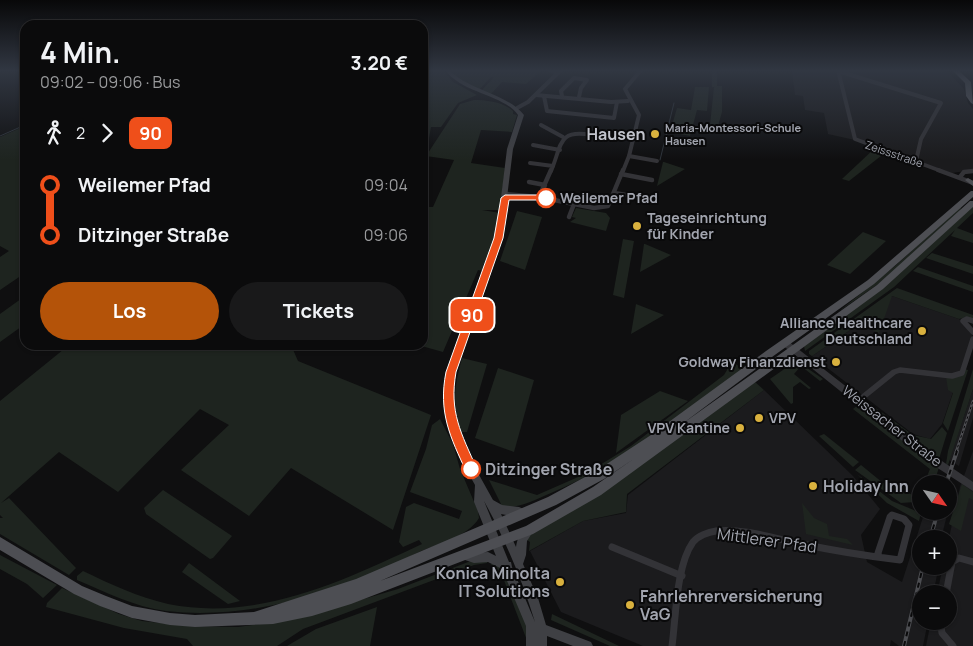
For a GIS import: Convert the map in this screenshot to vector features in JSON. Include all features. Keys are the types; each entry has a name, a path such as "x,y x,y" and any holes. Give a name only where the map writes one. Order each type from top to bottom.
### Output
{"main road":[{"path":"499,100 517,108 521,118 510,149 506,196 498,238 451,372 447,392 448,413 453,429 479,486 491,503 503,511 518,511 524,514"},
{"path":"0,543 78,590 132,612 195,621 289,616 328,605 502,541 528,530 597,492 770,364 788,346 872,282 973,193"},
{"path":"257,617 356,585 524,514 572,491 611,468 788,346 880,287 973,203"},
{"path":"479,486 479,502 495,525 502,541 507,566 536,627 532,646"},
{"path":"491,503 495,525"},
{"path":"519,563 522,558 520,544 528,530"},
{"path":"502,541 519,563 533,598 536,627 541,646"},
{"path":"466,555 474,558 488,556 507,566"},
{"path":"536,627 587,646"}],"street":[{"path":"517,108 528,100"},
{"path":"545,100 547,111 614,118 617,102"},
{"path":"506,196 537,196 602,208 609,204 629,156 638,115 628,101 603,100"},
{"name":"Zeissstraße","path":"845,100 854,138 969,180"},
{"path":"916,161 921,139 941,103 932,100"},
{"path":"541,125 563,137"},
{"path":"579,126 580,132"},
{"path":"537,196 553,166 560,150 559,143 563,137 580,132 591,135"},
{"path":"534,145 560,150"},
{"path":"629,156 657,161"},
{"path":"530,162 553,166"},
{"path":"969,180 964,172 973,172"},
{"path":"621,174 652,180"},
{"path":"529,182 544,184"},
{"path":"614,194 645,198"},
{"path":"569,217 574,204"},
{"path":"973,322 967,319 963,321 973,332"},
{"path":"858,401 894,372 900,370 952,376 962,373 973,339"},
{"name":"Weissacher Straße","path":"788,346 933,460 973,487"},
{"name":"Weissacher Straße","path":"770,364 788,359 811,364"},
{"name":"Mittlerer Pfad","path":"672,646 687,554 693,542 704,534 717,530 879,557 900,560 909,525 904,519 892,515 890,517 878,553 879,557"},
{"path":"612,547 682,576"},
{"path":"948,585 952,562 959,558 973,562"},
{"path":"942,630 953,646"}],"shaded area":[{"path":"428,100 465,100 458,103 441,127 431,127 428,144"},
{"path":"473,100 489,101 509,108 513,111 513,114 517,115 512,132 481,130 471,163 505,168 500,210 482,210 500,213 495,247 487,272 478,270 443,352 428,348 428,207 433,207 454,160 428,156 428,153 460,104"},
{"path":"693,100 708,100 707,111 697,110 690,136 670,132 677,108 691,110"},
{"path":"713,100 722,100 722,112 718,126 710,125"},
{"path":"804,100 967,100 973,109 973,170 952,173 855,140 828,134 824,113 805,110"},
{"path":"20,128 20,276 0,290 0,257 9,251 0,246 0,137"},
{"path":"875,148 886,152 849,181 842,179"},
{"path":"663,162 685,169 657,186"},
{"path":"962,205 960,212 881,282 838,312 895,266"},
{"path":"973,206 973,213 957,228 973,234 973,243 951,236 955,230 894,287 805,351 804,346 882,288"},
{"path":"576,208 606,213 610,218 606,231 570,222 576,218 572,217"},
{"path":"517,211 542,217 525,270 500,261"},
{"path":"863,232 886,241 850,274 827,265"},
{"path":"623,239 634,241 624,298 613,295"},
{"path":"645,244 671,255 640,272"},
{"path":"932,253 973,266 973,274 926,258"},
{"path":"918,267 973,286 973,292 913,271"},
{"path":"897,288 973,315 973,319 967,317 959,319 892,296 879,333 859,324 812,356 809,354 809,351"},
{"path":"892,296 959,319 973,334 942,424 930,439 913,434 812,356 859,324"},
{"path":"20,300 20,328 0,342 0,314"},
{"path":"636,304 664,315 631,334"},
{"path":"63,350 293,350 298,361 431,415 393,530 291,468 249,516 181,470 229,425 200,409 118,492 59,452 1,503 9,498 76,568 69,575 0,534 0,518 3,518 0,515 0,401"},
{"path":"462,358 487,364 467,432 461,432 455,403 457,378"},
{"path":"729,358 743,370 626,453 602,468 538,499 520,505 500,507 501,504 489,480 537,495 585,474 631,446 724,375"},
{"path":"793,363 807,368 823,379 820,381 801,366 794,374 811,388 809,389 800,382 793,387 793,403 791,404 770,379"},
{"path":"498,368 534,380 514,452 475,438"},
{"path":"965,369 968,370 948,431 943,423 953,393 948,390 946,377"},
{"path":"973,369 973,389 948,465 946,464 948,451"},
{"path":"755,382 764,390 627,494 626,512 583,521 529,551 530,542 526,539 529,535"},
{"path":"973,389 973,418 959,466 949,460"},
{"path":"764,390 853,476 880,509 861,535 867,562 902,582 912,551 912,575 937,575 935,585 912,585 912,630 926,630 923,646 899,646 891,640 890,646 643,646 561,612 530,551 583,521 626,513 628,495"},
{"path":"660,391 688,401 616,453 621,415"},
{"path":"869,403 913,435 931,439 942,427 947,433 939,459 870,406"},
{"path":"858,405 939,467 937,475 928,475 930,469 853,409"},
{"path":"440,419 453,444 460,469 478,511 479,518 474,525 460,535 388,567 327,591 263,607 231,612 199,613 154,609 120,599 77,580 77,576 83,571 135,594 157,601 202,608 235,607 267,603 299,595 362,572 422,544 419,540 403,547 399,542 406,507 414,503 459,519 462,511 410,492 426,449 432,425"},
{"path":"824,434 859,462 853,467 819,436"},
{"path":"973,451 973,646 926,646 929,630 957,630 957,585 939,585 941,575 957,575 957,530 951,530 953,520 958,520 960,487"},
{"path":"861,465 883,483 912,495 912,502 901,503 855,470"},
{"path":"857,474 892,501 912,509 912,517 887,503"},
{"path":"962,484 973,492 973,500 969,498 961,531 949,524 950,520 958,520 958,496"},
{"path":"163,490 232,536 213,558 210,559 146,514 144,508"},
{"path":"802,503 814,518 827,524 829,536 847,539 853,545 806,534"},
{"path":"922,520 946,520 943,530 919,530"},
{"path":"0,555 57,585 43,598 27,584 0,569"},
{"path":"476,559 488,560 487,563 474,565 303,629 277,646 193,646 187,639 124,628 46,607 47,603 62,588 119,614 142,621 188,626 238,627 295,619 398,589"},
{"path":"493,562 503,568 526,623 528,643 502,575 491,565"},
{"path":"189,563 240,601 228,604 182,572"},
{"path":"377,607 370,646 287,646 316,629"},
{"path":"552,614 619,646 610,646 551,620"}],"waterway":[{"path":"660,160 674,103"},
{"path":"0,136 20,127"}],"railway":[{"path":"956,452 973,401"},
{"path":"949,475 957,451"},
{"path":"933,530 935,520"},
{"path":"904,646 921,575"}],"bus line":[{"name":"90","path":"471,469 458,443 448,413 447,392 451,372 483,286 501,229 505,198 539,196 546,198"}],"place":[{"name":"Maria-Montessori-Schule Hausen","path":"655,134"},
{"name":"Weilemer Pfad","path":"546,198"},
{"name":"Tageseinrichtung für Kinder","path":"637,226"},
{"name":"Alliance Healthcare Deutschland","path":"922,331"},
{"name":"Goldway Finanzdienst","path":"836,362"},
{"name":"VPV","path":"759,418"},
{"name":"VPV Kantine","path":"740,428"},
{"name":"Ditzinger Straße","path":"471,469"},
{"name":"Holiday Inn","path":"813,486"},
{"name":"Konica Minolta IT Solutions","path":"560,582"},
{"name":"Fahrlehrerversicherung VaG","path":"630,605"}],"district":[{"name":"Hausen","path":"616,134"}]}
